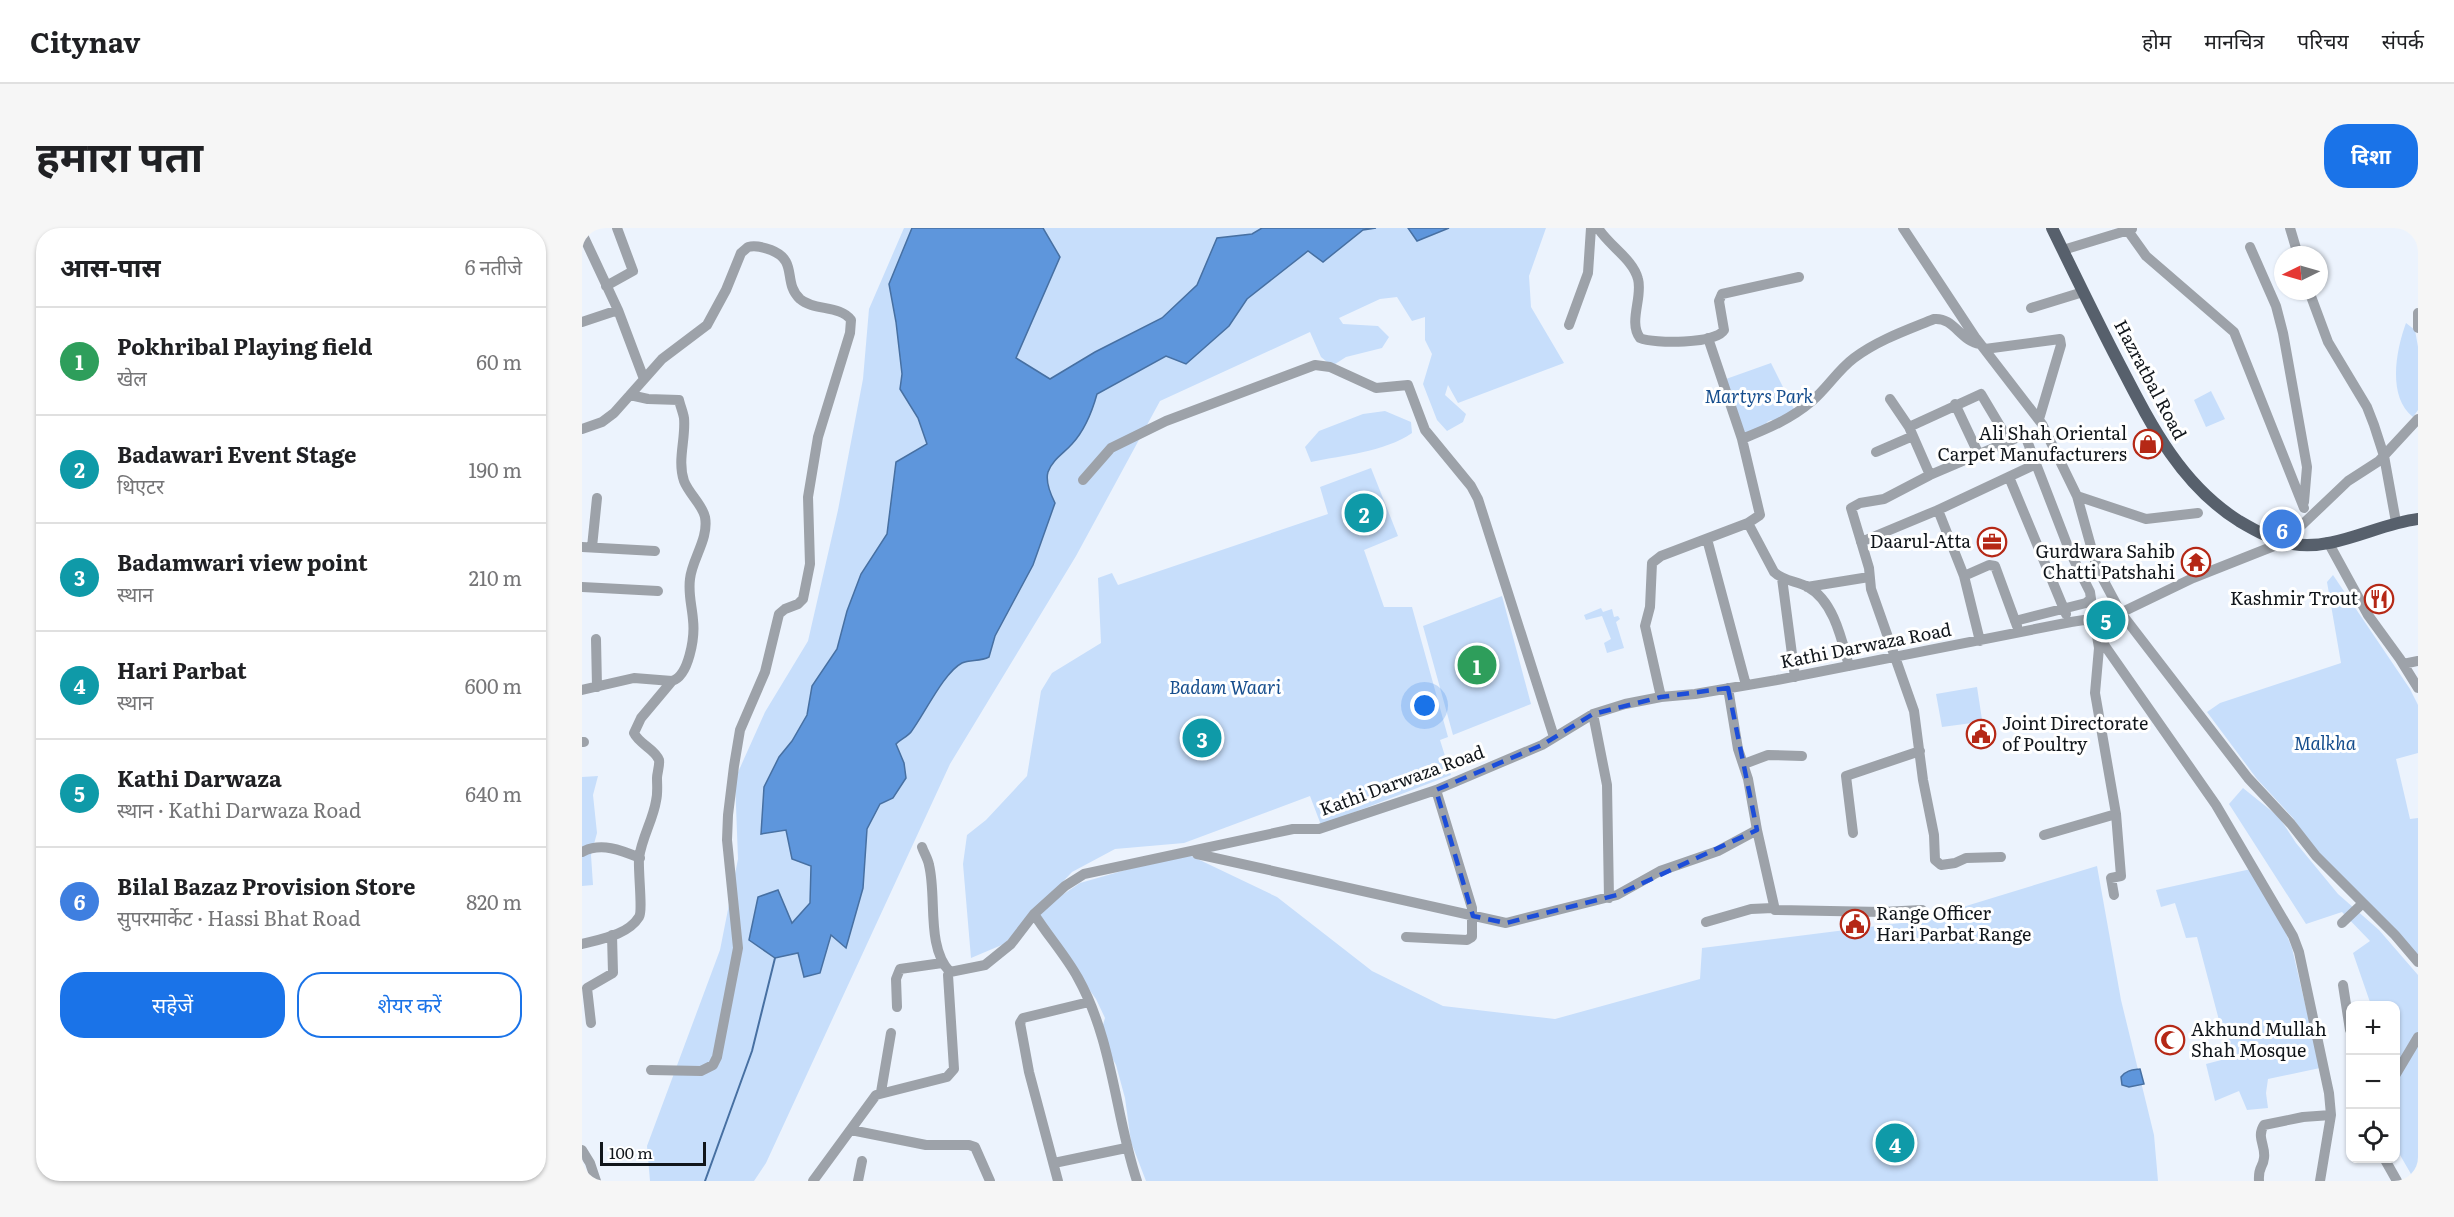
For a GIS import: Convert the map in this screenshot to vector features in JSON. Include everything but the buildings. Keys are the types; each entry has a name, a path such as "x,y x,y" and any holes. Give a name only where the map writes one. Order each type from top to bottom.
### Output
{"main road":[{"name":"Hazratbal Road","path":"2052,228 2152,428 2180,468 2210,500 2255,531 2295,545 2348,538 2396,522 2418,519"}],"street":[{"path":"606,286 633,271 617,228"},
{"path":"1569,325 1588,273 1591,228"},
{"path":"1598,228 1634,269 1638,277 1640,296 1635,328 1640,338 1657,342 1719,336 1724,330 1719,301 1722,294 1799,277"},
{"path":"1903,228 1982,346 2038,419 2052,443 2077,496 2097,568 2116,615 2248,778 2291,824 2316,856 2418,962"},
{"path":"2290,228 2295,246"},
{"path":"2063,250 2129,229 2146,256 2234,332 2304,507"},
{"path":"582,233 618,310 644,378"},
{"path":"582,429 602,422 614,413 644,378 675,348 707,325 726,290 741,253 747,247 763,247 782,256 788,264 792,287 801,299 848,317 851,326 818,437 809,487 807,508 810,564 803,599 778,614 765,672 742,722 739,735 728,815 738,948 717,1057 713,1065 700,1071 651,1070"},
{"path":"2250,247 2281,320 2307,467 2304,507 2306,521"},
{"path":"2031,308 2083,292"},
{"path":"2312,300 2328,342 2367,407 2384,456 2396,522"},
{"path":"582,322 618,310"},
{"path":"2418,313 2418,328"},
{"path":"1742,439 1790,417 1812,401 1848,363 1863,352 1890,337 1941,318 1949,322 1964,338 1982,346 2062,338 2038,419"},
{"path":"1661,697 1645,626 1651,597 1650,568 1654,560 1758,519 1761,513 1742,439 1708,338"},
{"path":"1083,480 1111,448 1166,421 1315,365 1330,367 1377,388 1408,385 1425,430 1471,486 1478,499 1554,737"},
{"path":"1876,452 1955,404 1982,394 2009,441"},
{"path":"582,944 632,926 640,916 642,906 638,882 639,858 656,804 659,763 656,756 640,742 634,733 641,718 672,681 682,674 688,664 694,621 690,601 690,578 699,552 705,517 684,482 680,451 684,417 679,400 648,399 630,395"},
{"path":"1890,399 1911,432 1930,475"},
{"path":"1955,404 1979,454"},
{"path":"2116,615 2193,578 2284,542 2348,481 2384,456 2418,419"},
{"path":"2001,857 1965,858 1955,863 1941,865 1937,863 1911,699 1894,658 1851,508 1860,503 1884,500 1930,475 2009,441 2026,438 2070,552 2090,592 2089,601 2015,621"},
{"path":"1861,543 2036,464"},
{"path":"2009,477 2062,609 2071,622"},
{"path":"2077,496 2146,519 2198,513"},
{"path":"597,498 587,547 655,550"},
{"path":"1938,510 1964,576 1980,641"},
{"path":"1748,523 1770,567 1782,578 1815,592 1831,614 1843,642 1849,666"},
{"path":"1707,539 1746,685"},
{"path":"2328,542 2368,615 2418,688"},
{"path":"1964,576 1989,565 1995,566 2019,632"},
{"path":"1807,587 1869,577"},
{"path":"1782,578 1796,677"},
{"path":"582,587 658,591"},
{"name":"Kathi Darwaza Road","path":"950,972 985,966 1011,944 1034,914 1065,886 1084,874 1293,829 1318,830 1436,790 1542,745 1593,714 1624,704 1796,677 2071,622 2084,620 2097,624"},
{"path":"2097,624 2100,648 2095,693 2116,814 2121,876 2111,878 2114,895"},
{"path":"2097,624 2105,646 2216,805 2293,936 2299,952 2329,1093 2331,1115 2320,1181"},
{"path":"596,639 597,687"},
{"path":"2403,664 2418,661"},
{"path":"582,690 633,678 672,681"},
{"path":"1728,688 1738,749 1744,764 1773,908"},
{"path":"1593,714 1606,785 1609,898"},
{"path":"1853,833 1846,776 1920,751"},
{"path":"1744,764 1768,755 1802,756"},
{"path":"1406,937 1470,939 1472,908 1436,790"},
{"path":"2044,835 2116,814"},
{"path":"1197,854 1506,923 1609,898 1635,887 1656,874 1719,851 1757,830"},
{"path":"582,852 590,848 604,847 622,850 639,858"},
{"path":"813,1181 872,1100 881,1092 940,1079 952,1074 954,1069 948,975 950,972 942,963 934,927 929,866 922,848"},
{"path":"2342,923 2363,903"},
{"path":"1706,922 1751,909 1882,912 1922,910"},
{"path":"1034,914 1078,978 1089,1002 1108,1058 1126,1148 1137,1181"},
{"path":"591,1023 587,988 614,970 612,934"},
{"path":"897,1007 896,979 900,969 942,963"},
{"path":"2343,985 2346,1004"},
{"path":"1058,1181 1029,1072 1020,1023 1023,1018 1089,1002"},
{"path":"881,1092 891,1034"},
{"path":"2400,1067 2418,1037"},
{"path":"2259,1181 2259,1170 2265,1157 2260,1138 2264,1125 2303,1117 2331,1115"},
{"path":"851,1130 926,1145 975,1147 990,1181"},
{"path":"1054,1162 1126,1148"},
{"path":"582,1150 590,1163 596,1181"},
{"path":"858,1181 862,1161"},
{"path":"2387,1163 2397,1181"}],"highlighted area":[{"path":"1728,688 1757,830 1617,895 1506,923 1473,916 1436,790 1542,745 1593,714 1661,697"}],"green space":[{"path":"904,228 1546,228 1529,276 1531,307 1564,363 1458,403 1448,385 1445,395 1466,414 1463,422 1447,431 1437,420 1423,384 1432,354 1425,340 1425,317 1412,321 1397,297 1380,299 1339,318 1343,324 1378,326 1389,337 1382,348 1346,357 1332,366 1321,357 1310,332 1160,401 1076,556 950,764 766,1163 754,1181 650,1181 647,1146 720,950 738,859 735,779 765,712 808,641 838,510 863,379 869,309"},
{"path":"2406,323 2415,330 2418,347 2418,410 2413,417 2400,398 2396,373 2399,346"},
{"name":"Martyrs Park","path":"1771,363 1794,409 1777,422 1771,420 1765,427 1744,434 1726,379"},
{"path":"2211,391 2225,419 2206,427 2194,400"},
{"path":"1385,411 1411,422 1412,433 1376,449 1311,462 1305,447 1319,431 1363,414"},
{"name":"Badam Waari","path":"1371,468 1398,536 1364,550 1384,607 1412,607 1448,737 1440,740 1451,775 1321,825 1310,796 1184,843 1115,849 1072,872 1004,944 971,958 963,864 967,835 986,820 1027,776 1041,691 1052,673 1101,643 1098,578 1112,573 1118,585 1328,514 1320,487"},
{"name":"Malkha","path":"2333,575 2410,689 2418,705 2418,753 2396,759 2410,819 2418,818 2418,957 2320,859 2293,818 2257,779 2207,712 2220,703 2341,663 2327,582"},
{"path":"1502,596 1531,704 1453,735 1423,626"},
{"path":"1601,608 1603,612 1612,609 1614,617 1618,616 1620,619 1616,622 1624,648 1607,653 1604,643 1611,639 1602,616 1586,620 1584,615"},
{"path":"1977,687 1983,726 1974,728 1972,723 1942,727 1936,694"},
{"path":"598,776 593,795 597,833 591,855 593,885 582,886 582,777"},
{"path":"2243,788 2279,817 2296,843 2338,894 2379,930 2418,975 2418,1181 2415,1181 2400,1155 2400,1001 2370,1001 2353,953 2370,941 2342,912 2306,924 2229,804"},
{"path":"1185,853 1277,897 1372,971 1443,1006 1555,1019 1700,979 1702,948 1917,921 2097,866 2121,1000 2154,1135 2158,1181 1146,1181 1131,1142 1125,1098 1116,1065 1100,1035 1105,1018 1096,999 1034,914 1080,883"},
{"path":"2251,869 2283,926 2292,948 2320,1068 2268,1079 2266,1093 2268,1108 2247,1110 2239,1091 2215,1101 2206,1064 2229,1058 2197,937 2186,938 2175,903 2161,907 2156,890"}],"water":[{"path":"912,228 1043,228 1060,257 1016,358 1050,379 1095,352 1162,318 1197,285 1217,238 1252,234 1262,228 1376,228 1363,230 1323,262 1308,251 1247,299 1229,326 1186,364 1166,356 1097,394 1081,433 1055,460 1048,472 1048,484 1055,503 1033,565 995,636 989,657 965,662 955,668 941,684 911,732 896,744 904,763 906,778 893,798 880,804 867,829 863,888 846,948 831,935 820,973 804,977 798,953 775,958 749,940 758,897 778,890 792,923 810,903 811,866 792,859 786,830 761,834 764,787 779,757 792,741 807,715 812,686 837,649 847,611 861,574 887,534 896,462 927,444 918,418 900,389 902,374 889,284"},
{"path":"1408,228 1449,228 1417,241"},
{"path":"2140,1069 2144,1084 2129,1087 2122,1085 2123,1075"}],"waterway":[{"path":"705,1181 752,1051 775,958"}],"place":[{"name":"Ali Shah Oriental Carpet Manufacturers","path":"2148,444"},
{"name":"Badawari Event Stage","path":"1364,513"},
{"name":"Bilal Bazaz Provision Store","path":"2282,529"},
{"name":"Daarul-Atta","path":"1992,542"},
{"name":"Gurdwara Sahib Chatti Patshahi","path":"2196,562"},
{"name":"Kashmir Trout","path":"2379,599"},
{"name":"Kathi Darwaza","path":"2106,620"},
{"name":"Pokhribal Playing field","path":"1477,665"},
{"name":"Joint Directorate of Poultry","path":"1981,734"},
{"name":"Badamwari view point","path":"1202,738"},
{"name":"Range Officer Hari Parbat Range","path":"1855,924"},
{"name":"Akhund Mullah Shah Mosque","path":"2170,1040"},
{"name":"Hari Parbat","path":"1895,1143"}]}
